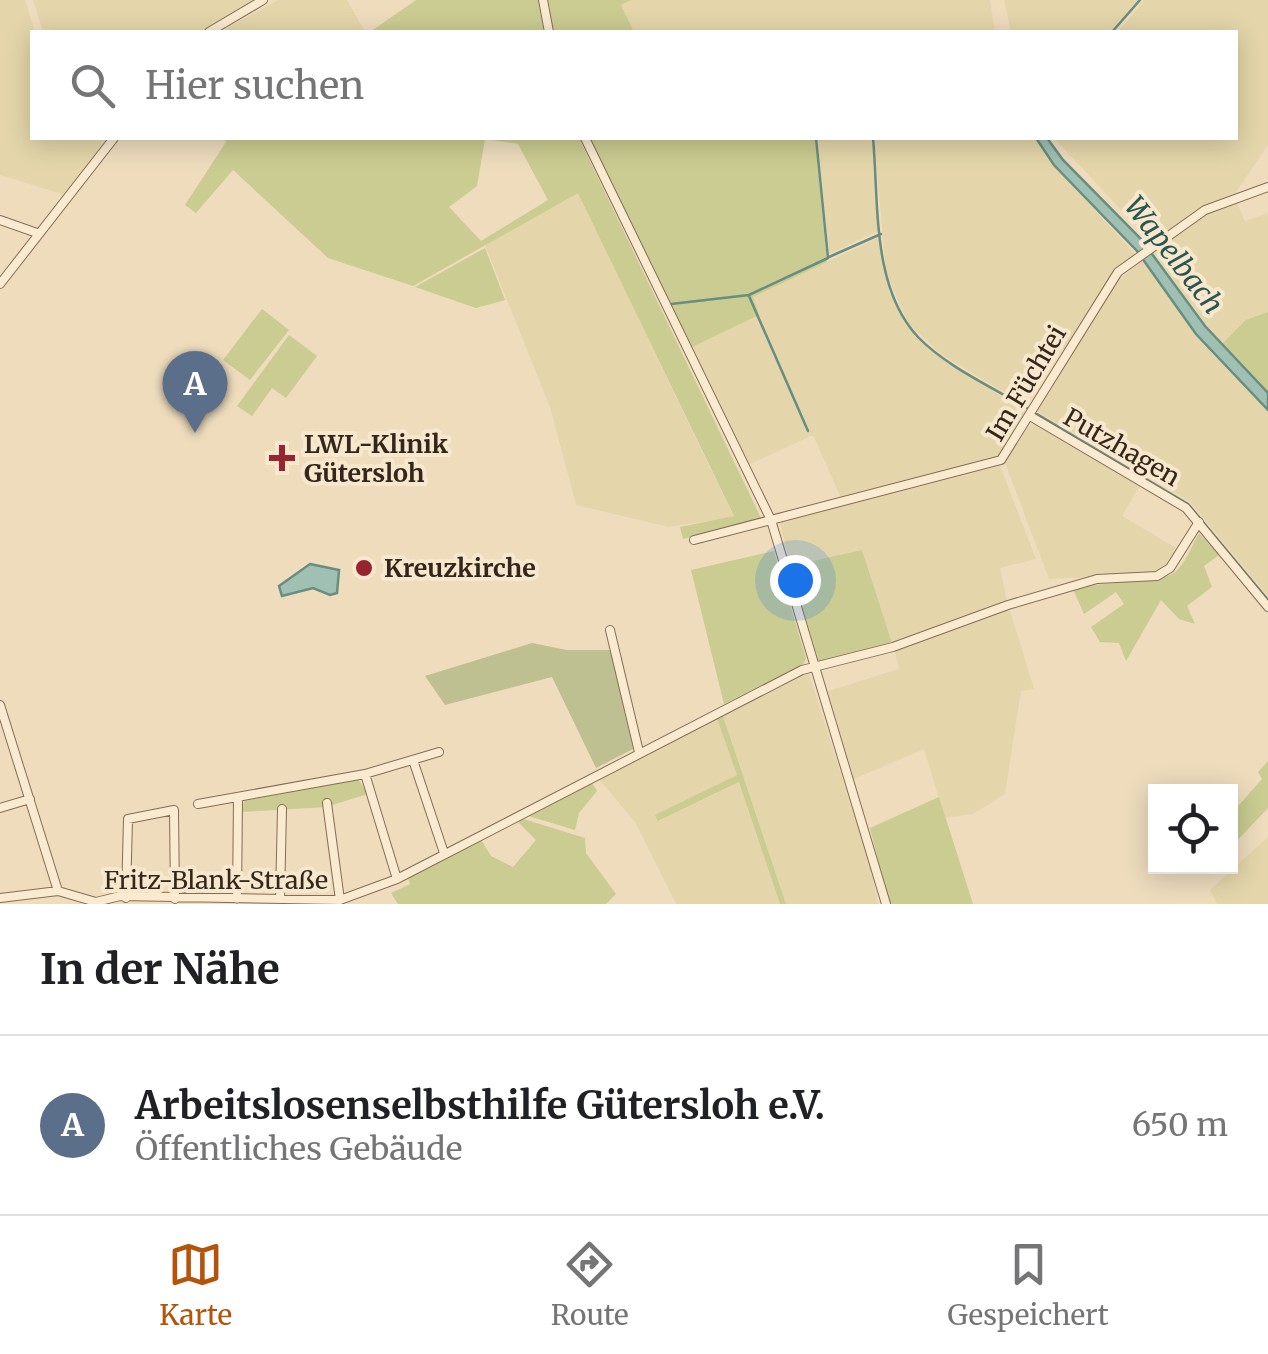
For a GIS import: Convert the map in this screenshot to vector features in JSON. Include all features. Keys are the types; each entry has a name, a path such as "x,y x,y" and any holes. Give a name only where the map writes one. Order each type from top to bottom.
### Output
{"street":[{"path":"212,30 263,0"},
{"path":"543,0 549,30"},
{"path":"0,284 112,140"},
{"path":"585,140 771,520 886,904"},
{"name":"Im Füchtei","path":"694,540 994,463 1006,456 1110,281 1205,210 1268,188"},
{"path":"0,220 38,233"},
{"name":"Putzhagen","path":"1030,416 1186,508 1268,607"},
{"path":"816,665 893,647 1008,605 1097,579 1157,576 1170,568 1199,522"},
{"path":"610,630 639,752"},
{"name":"Fritz-Blank-Straße","path":"0,898 58,891 96,903 126,898 340,900 397,879 639,752 816,665"},
{"path":"0,706 58,891"},
{"path":"198,804 364,774 439,752"},
{"path":"414,760 444,853"},
{"path":"364,774 397,879"},
{"path":"237,899 238,798"},
{"path":"0,808 30,799"},
{"path":"327,803 340,900"},
{"path":"280,899 282,809"},
{"path":"126,898 128,819 174,810 175,899"}],"shaded area":[{"path":"0,0 25,0 34,30 30,30 30,140 108,140 65,195 0,175"},
{"path":"33,0 256,0 207,30 42,30"},
{"path":"278,0 347,0 364,30 224,30"},
{"path":"631,0 990,0 995,30 633,30 621,5"},
{"path":"1004,0 1138,0 1112,30 1011,30"},
{"path":"1144,0 1268,0 1268,145 1234,195 1205,207 1152,243 1056,140 1238,140 1238,30 1120,30"},
{"path":"817,140 872,140 880,230 829,254"},
{"path":"874,140 1037,140 1054,165 1135,254 1107,280 1065,350 1059,346 1024,404 941,354 908,323 886,272"},
{"path":"1037,140 1048,140 1063,160 1141,239 1205,326 1268,393 1268,410 1196,334 1137,251 1054,165"},
{"path":"578,192 734,517 669,527 576,505 551,410 485,245"},
{"path":"1236,201 1245,221 1268,213 1268,312 1246,321 1221,345 1153,252 1205,213"},
{"path":"880,237 889,292 905,324 939,357 1027,412 1000,457 842,500 813,435 748,465 692,347 759,315 752,297"},
{"path":"1144,259 1196,334 1268,410 1268,596 1190,502 1037,411 1114,284"},
{"path":"1035,424 1141,484 1122,516 1178,549 1169,567 1156,574 1049,579 1005,463 1028,426"},
{"path":"1000,466 1036,559 1000,568 1007,602 892,643 862,550 790,566 780,522"},
{"path":"310,564 339,570 337,593 330,595 313,588 282,596 279,586"},
{"path":"1009,607 1034,689 1021,691 1005,794 973,814 945,818 924,749 854,779 828,691 899,669 894,648"},
{"path":"808,671 869,862 878,904 786,904 722,713"},
{"path":"716,716 737,775 656,816 659,821 740,782 780,904 676,904 635,822 598,778"},
{"path":"1268,837 1268,904 1217,904 1210,890 1228,874 1238,874 1238,864"}],"green space":[{"path":"416,0 538,0 544,30 373,30"},
{"path":"546,0 631,0 621,5 633,30 551,30"},
{"path":"224,140 485,140 477,186 449,207 481,241 548,200 518,144 492,140 580,140 762,520 683,539 680,527 734,516 578,193 413,286 328,258 233,170 196,213 185,205"},
{"path":"591,140 815,140 827,262 753,297 759,315 692,347"},
{"path":"485,248 505,300 476,308 415,287"},
{"path":"262,309 289,330 250,380 223,360"},
{"path":"1268,312 1268,393 1221,345 1246,320"},
{"path":"289,335 317,356 286,398 272,388 252,416 237,406"},
{"path":"1199,533 1219,555 1204,566 1212,587 1187,606 1195,624 1179,619 1161,600 1126,661 1119,643 1100,642 1091,627 1124,604 1116,592 1084,614 1073,589 1174,573"},
{"path":"862,550 892,643 819,662 790,566"},
{"path":"774,551 806,658 803,665 724,704 691,570"},
{"path":"532,643 567,650 611,650 633,749 596,768 552,677 445,705 425,676"},
{"path":"722,713 786,904 780,904 739,782 658,821 655,815 737,775 716,716"},
{"path":"1268,761 1268,808 1238,840 1238,806 1262,779 1258,772"},
{"path":"358,779 368,794 326,807 242,812 244,801"},
{"path":"591,781 597,791 579,813 575,830 525,815"},
{"path":"939,797 973,904 889,904 870,828"},
{"path":"516,820 585,838 586,853 616,894 606,904 398,904 391,893 410,884 408,878 480,838 491,856 513,867 536,840"}],"waterway":[{"path":"1114,30 1140,0"},
{"path":"671,304 749,295 828,258 816,140"},
{"path":"873,140 880,242 892,294 903,317 942,358 1027,408"},
{"path":"829,257 881,234"},
{"path":"749,296 808,431"},
{"path":"1037,414 1188,504 1268,600"}],"place":[{"name":"Arbeitslosenselbsthilfe Gütersloh e.V.","path":"195,433"},
{"name":"LWL-Klinik Gütersloh","path":"282,458"},
{"name":"Kreuzkirche","path":"364,568"}],"water label":[{"name":"Wapelbach","path":"1174,255"}]}
